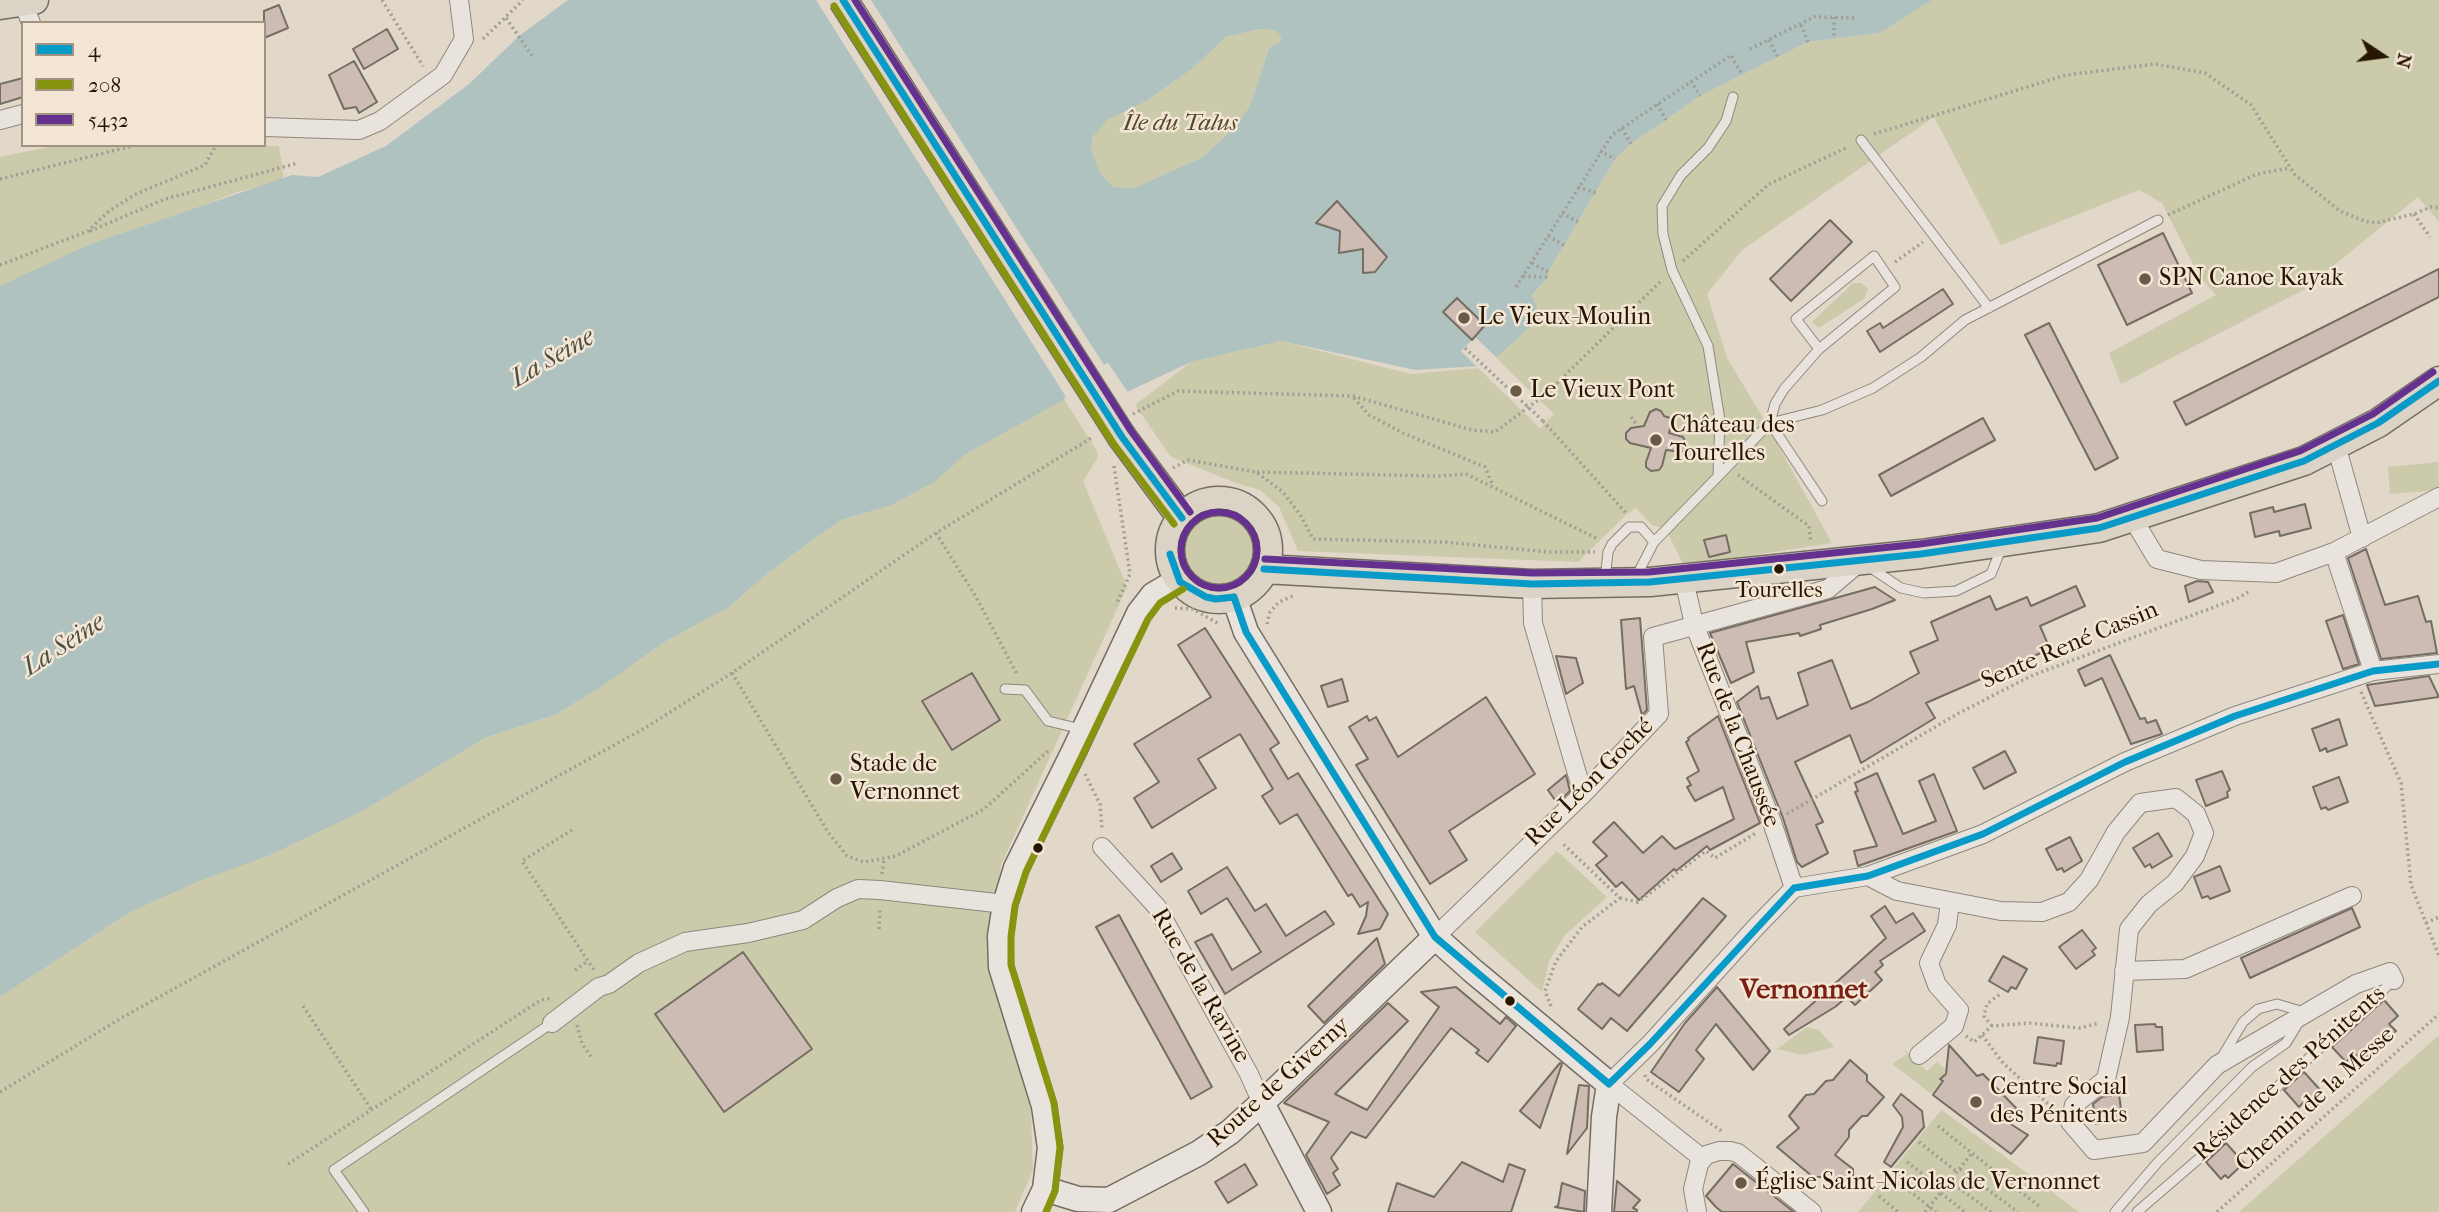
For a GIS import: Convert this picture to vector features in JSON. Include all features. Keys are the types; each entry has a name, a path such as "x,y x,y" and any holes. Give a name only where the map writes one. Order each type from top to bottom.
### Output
{"main road":[{"path":"844,0 1114,436 1182,518"},
{"path":"1264,569 1532,584 1684,580 1861,561 2099,528 2281,470 2378,424 2439,381"},
{"path":"1212,501 1223,501 1245,508 1254,515 1266,535 1268,546 1264,569 1255,583 1234,597 1206,597 1178,580 1172,564 1170,544 1176,526 1191,510 1212,501"},
{"path":"1034,1212 1045,1189 1050,1148 1044,1106 1002,967 1000,936 1005,904 1016,868 1139,613 1153,595 1178,580"},
{"path":"1234,597 1246,632 1435,937 1609,1084 1604,1117 1599,1212"},
{"name":"Route de Giverny","path":"1045,1189 1078,1199 1109,1200 1199,1153 1230,1132 1262,1103 1435,937"},
{"name":"Rue de la Ravine","path":"1262,1103 1319,1212"}],"street":[{"path":"266,127 359,130 380,121 443,75 464,39 459,0"},
{"path":"0,120 21,115"},
{"path":"2336,445 2362,538"},
{"path":"2133,519 2157,559 2201,570 2276,573 2334,552 2439,497"},
{"path":"2334,552 2373,671"},
{"path":"1694,624 1828,589 1861,561"},
{"name":"Rue de la Chaussée","path":"1684,580 1694,624 1772,822 1794,888"},
{"path":"1532,584 1533,624 1583,794"},
{"name":"Rue Léon Goché","path":"1435,937 1583,794 1659,714 1653,637 1694,624"},
{"path":"1703,1158 1609,1084 1650,1044 1794,888 1868,876 1983,834 2125,762 2235,716 2373,671 2439,664"},
{"path":"1868,876 1897,891 1950,902 2001,911 2042,912 2068,902 2089,880 2116,832 2140,803 2176,798 2196,814 2204,833 2195,856 2175,883 2149,904 2129,929 2119,1017 2106,1079 2074,1105 2070,1122"},
{"name":"Rue de la Ravine","path":"1102,847 1157,907 1250,1074 1262,1103"},
{"path":"552,1023 599,987 609,984 639,963 685,942 748,933 803,920 837,898 858,890 1005,904"},
{"path":"2124,971 2185,969 2352,896"},
{"path":"1919,1055 1954,1026 1959,1010 1937,985 1929,962 1947,925 1950,902"},
{"name":"Résidence des Pénitents","path":"2070,1122 2094,1150 2143,1143 2217,1065 2356,984 2390,972 2394,980"},
{"path":"1697,1212 1693,1189 1694,1175 1703,1158 1719,1151 1738,1153 1812,1212"}],"lane":[{"path":"1718,476 1720,420 1708,346 1672,270 1663,234 1662,206 1681,175 1709,148 1726,121 1733,97"},
{"path":"1861,140 1989,308"},
{"path":"1770,423 1822,410 1873,388 1921,356 1965,320 2158,220"},
{"path":"1634,582 1654,542 1770,423 1775,404 1784,389 1819,349 1895,287 1874,256 1796,319 1819,349"},
{"path":"1770,423 1822,501"},
{"path":"1604,583 1608,552 1629,527 1641,527 1654,542"},
{"path":"1861,561 1900,588 1924,593 1956,591 1991,575 2004,542"},
{"path":"1005,689 1026,690 1048,721 1079,741"},
{"name":"Résidence des Pénitents","path":"2137,1212 2394,980"},
{"name":"Résidence des Pénitents","path":"2115,1212 2158,1162 2252,1067 2286,1043 2302,1017 2297,1010 2277,1004 2258,1009 2243,1022 2217,1065"},
{"path":"365,1212 334,1170 552,1023"}],"path":[{"path":"382,0 431,84"},
{"path":"1750,49 1818,17 1854,18"},
{"path":"506,18 533,57"},
{"path":"1834,18 1834,38"},
{"path":"1800,24 1808,42"},
{"path":"1769,40 1778,58"},
{"path":"1516,287 1600,151 1622,127 1731,55 1742,75"},
{"path":"0,1093 123,1017 645,728 732,673 936,533 1114,436 1178,391 1353,396 1472,430 1495,432 1546,394 1672,270 1769,184 1876,133 2066,75 2155,64 2205,74 2230,89 2250,105 2295,175 2340,211 2376,223 2431,207 2439,208"},
{"path":"1691,81 1700,96"},
{"path":"1657,104 1666,120"},
{"path":"1622,127 1631,145"},
{"path":"0,179 128,147"},
{"path":"88,231 109,211 136,194 205,165 215,147"},
{"path":"1600,151 1615,159"},
{"path":"0,265 121,220 165,199 298,163"},
{"path":"2158,220 2257,174 2290,168"},
{"path":"1578,187 1596,193"},
{"path":"1562,213 1578,222"},
{"path":"2414,214 2430,237"},
{"path":"1884,271 1933,234"},
{"path":"1548,236 1565,246"},
{"path":"1522,276 1548,274 1531,263"},
{"path":"1465,348 1543,421 1627,514"},
{"path":"1353,396 1369,415 1403,433 1485,467 1494,488"},
{"path":"1631,417 1637,425"},
{"path":"1113,612 1130,574 1121,518 1114,436"},
{"path":"1173,468 1188,460 1256,472 1437,476 1466,474 1598,539 1608,552"},
{"path":"1727,467 1809,526 1814,566"},
{"path":"1256,472 1283,492 1313,538 1444,542 1548,552 1608,552"},
{"path":"936,533 976,597 1026,690"},
{"name":"Sente René Cassin","path":"1620,898 1638,902 1706,851 1716,858 1772,822 1959,713 2031,676 2238,598 2276,573"},
{"path":"732,673 828,832 847,856 864,862 896,856 984,809 1052,747 1079,741 1100,804 1102,847"},
{"path":"2358,687 2401,783 2411,885 2439,956"},
{"path":"1547,828 1620,898 1582,928 1556,961 1545,991 1552,1011"},
{"path":"572,830 522,861 597,976"},
{"path":"2426,923 2439,917"},
{"path":"575,970 588,961"},
{"path":"1992,1026 1984,1016 1987,1004 2000,993"},
{"path":"288,1164 541,1000 559,998"},
{"path":"303,1006 372,1109"},
{"name":"Chemin de la Messe","path":"2217,1212 2439,1014"},
{"path":"1954,1026 1974,1042 1992,1026 2029,1023 2079,1028 2119,1017"},
{"path":"1982,1035 2003,1063 2040,1099 2070,1122"},
{"path":"1645,1074 1646,1079 1727,1135"},
{"path":"1938,1126 2040,1207"},
{"path":"1919,1142 2018,1212"},
{"path":"1925,1212 1972,1153"},
{"path":"1907,1162 1965,1212"},
{"path":"1892,1177 1936,1212"},
{"path":"1950,1181 1991,1212"},
{"path":"1879,1196 1898,1212"}],"green space":[{"path":"1932,0 2439,0 2439,222 2418,197 2305,289 2121,384 2109,353 2216,295 2199,276 2162,203 2139,190 2001,245 1934,117 1742,250 1707,294 1727,358 1832,543 1684,566 1666,529 1652,525 1636,508 1578,562 1298,551 1279,507 1260,490 1171,457 1135,405 1191,362 1281,341 1411,374 1478,368 1540,428 1554,414 1496,358 1540,317 1532,297 1548,277 1548,272 1615,159 1631,144 1700,96 1808,42 1880,33"},
{"name":"Île du Talus","path":"1259,29 1273,30 1282,36 1280,41 1269,48 1250,106 1236,126 1203,157 1134,188 1113,187 1100,173 1091,149 1093,137 1101,126 1107,120 1143,103 1192,69 1226,37"},
{"path":"279,146 284,180 237,192 0,288 0,157 48,147"},
{"path":"1853,283 1861,283 1868,289 1865,298 1819,328 1812,322"},
{"name":"Stade de Vernonnet","path":"1064,399 1098,453 1083,481 1127,587 1001,865 987,959 1031,1111 1033,1170 1015,1212 0,1212 0,997 130,912 447,760 487,737 555,715 601,687 666,641 729,607 770,571 841,520 892,505 934,481 966,454"},
{"path":"2438,462 2439,490 2390,494 2388,467"},
{"path":"1211,513 1225,513 1244,523 1254,542 1254,556 1244,575 1225,585 1211,585 1192,575 1182,556 1182,542 1192,523"},
{"path":"1557,851 1607,897 1565,935 1549,961 1542,992 1475,932"},
{"path":"1807,1027 1819,1030 1834,1047 1803,1055 1777,1049"},
{"path":"2439,1035 2439,1212 2239,1212"},
{"path":"1901,1047 1927,1071 1937,1062 1948,1072 1940,1078 1943,1081 1933,1095 1892,1064 1907,1054"},
{"path":"1942,1110 2079,1212 1858,1212"}],"water":[{"name":"La Seine","path":"568,0 1932,0 1880,33 1808,42 1700,96 1631,144 1615,159 1548,272 1548,277 1532,296 1541,317 1496,358 1481,366 1415,370 1281,341 1191,362 1127,392 1108,363 1067,398 966,454 934,482 892,505 841,520 770,571 729,607 666,641 601,687 555,715 487,737 360,812 270,855 199,881 130,912 0,997 0,286 88,245 292,175 318,177 386,146 469,84 519,36","holes":["1259,29 1273,30 1282,36 1280,41 1269,48 1250,106 1236,126 1203,157 1134,188 1113,187 1100,173 1091,149 1093,137 1107,120 1143,103 1192,69 1226,37"]}],"pier":[{"path":"816,0 871,0 1104,365 1108,363 1129,394 1124,394 1107,368 1066,402 1066,397"},
{"path":"1475,337 1499,360 1479,369 1461,351"}],"building":[{"path":"279,5 288,28 266,37 264,11"},
{"path":"387,29 398,49 364,69 353,49"},
{"path":"354,61 377,102 359,113 356,107 344,109 329,75"},
{"path":"21,79 21,98 0,104 0,84"},
{"path":"1337,201 1387,257 1375,272 1363,273 1363,249 1339,253 1340,231 1316,223"},
{"path":"1830,220 1852,242 1791,301 1770,279"},
{"name":"SPN Canoe Kayak","path":"2163,233 2192,293 2127,325 2098,265"},
{"path":"2439,269 2439,297 2186,425 2174,402"},
{"path":"1943,289 1953,304 1880,352 1867,331 1880,323 1883,328"},
{"name":"Le Vieux-Moulin","path":"1457,298 1485,325 1472,340 1443,312"},
{"path":"2049,323 2118,458 2095,470 2025,335"},
{"name":"Château des Tourelles","path":"1656,409 1673,419 1669,433 1683,437 1687,445 1683,452 1666,450 1662,466 1659,470 1651,471 1646,467 1646,462 1651,448 1630,443 1626,439 1626,433 1631,428 1644,426 1650,412"},
{"path":"1983,418 1995,440 1891,496 1879,475"},
{"path":"2305,504 2311,528 2280,536 2279,531 2255,537 2250,513 2273,507 2274,512"},
{"path":"1726,535 1730,552 1709,557 1704,540"},
{"path":"2366,549 2385,605 2418,596 2426,622 2431,621 2437,653 2381,659 2348,558"},
{"path":"2197,581 2208,582 2213,592 2189,602 2185,586"},
{"path":"2076,586 2085,606 2040,626 2050,649 1926,703 1935,718 1861,763 1850,735 1795,762 1823,822 1816,825 1828,853 1802,867 1797,862 1783,818 1737,702 1758,686 1761,699 1769,697 1777,719 1808,705 1798,673 1832,660 1851,709 1919,673 1910,652 1938,640 1931,622 1990,596 1996,610 2027,597 2031,606"},
{"path":"1875,587 1895,600 1820,625 1821,629 1800,636 1799,633 1746,642 1754,672 1731,683 1710,633"},
{"path":"2343,615 2359,664 2343,669 2326,621"},
{"path":"1640,618 1647,710 1642,715 1634,686 1626,689 1621,620"},
{"path":"1205,628 1279,743 1270,749 1288,779 1298,773 1388,914 1380,929 1358,934 1366,916 1368,902 1360,907 1352,894 1348,896 1297,814 1280,824 1262,796 1273,789 1240,734 1198,759 1216,788 1152,828 1134,798 1159,782 1134,744 1211,697 1178,645"},
{"path":"2110,655 2140,719 2145,718 2147,723 2156,720 2162,734 2131,744 2102,678 2085,686 2078,670"},
{"path":"1556,656 1576,658 1583,683 1566,694"},
{"path":"972,673 1000,720 952,750 922,701"},
{"path":"2429,676 2439,697 2375,706 2367,685"},
{"path":"1342,679 1348,701 1328,707 1321,686"},
{"path":"1486,697 1535,774 1449,831 1467,860 1430,884 1356,765 1368,759 1349,727 1367,716 1369,721 1376,717 1398,757"},
{"path":"1718,716 1760,823 1710,850 1707,846 1676,871 1674,869 1639,900 1622,882 1616,887 1596,865 1607,856 1593,842 1614,822 1643,853 1662,836 1675,849 1734,819 1723,787 1695,801 1687,787 1691,785 1687,778 1699,771 1686,742"},
{"path":"2339,719 2347,745 2327,752 2326,748 2320,751 2312,729"},
{"path":"2005,751 2016,772 1984,789 1973,768"},
{"path":"2222,771 2230,790 2227,792 2228,797 2206,806 2196,780"},
{"path":"1877,773 1903,834 1936,821 1919,781 1934,774 1957,831 1858,866 1854,851 1877,846 1855,792 1858,791 1855,783"},
{"path":"1566,775 1570,791 1557,803 1548,790"},
{"path":"2339,777 2348,802 2328,810 2326,807 2321,809 2313,787"},
{"path":"2158,833 2172,856 2152,868 2150,864 2145,867 2133,848"},
{"path":"2070,837 2082,861 2064,872 2062,868 2057,870 2046,849"},
{"path":"1172,853 1182,869 1161,882 1151,866"},
{"path":"2220,866 2230,891 2210,899 2208,896 2202,898 2194,877"},
{"path":"1227,867 1255,911 1266,904 1286,936 1325,911 1334,924 1225,994 1195,942 1212,934 1232,970 1261,952 1227,898 1201,914 1188,891"},
{"path":"1703,898 1726,916 1627,1031 1611,1018 1602,1029 1578,1009 1598,984 1602,983 1619,996"},
{"path":"1885,906 1896,923 1913,913 1925,931 1880,961 1883,965 1875,972 1882,980 1855,1005 1847,997 1789,1035 1784,1029 1886,938 1871,916"},
{"path":"2352,908 2360,927 2250,978 2241,958"},
{"path":"1119,915 1212,1087 1191,1099 1096,927"},
{"path":"2082,930 2096,948 2092,951 2095,955 2076,969 2059,947"},
{"path":"1377,938 1385,964 1324,1023 1308,1006"},
{"path":"743,952 812,1049 724,1112 655,1014"},
{"path":"2003,956 2027,969 2016,989 2011,987 2008,992 1989,981"},
{"path":"1456,987 1500,1024 1506,1017 1516,1026 1488,1062 1476,1053 1479,1050 1451,1028 1366,1138 1351,1132 1331,1158 1338,1169 1333,1173 1340,1185 1327,1194 1306,1155 1329,1122 1284,1103 1388,1003 1408,1021 1335,1094 1367,1110 1439,1007 1421,992"},
{"path":"1717,987 1770,1051 1753,1070 1716,1024 1696,1050 1704,1059 1679,1092 1651,1072 1685,1023"},
{"path":"2384,1000 2398,1016 2389,1024 2396,1031 2362,1060 2355,1054 2346,1062 2332,1047"},
{"path":"2155,1024 2156,1027 2162,1027 2163,1050 2137,1052 2135,1025"},
{"path":"2038,1037 2064,1041 2061,1064 2057,1063 2056,1066 2034,1063"},
{"name":"Centre Social des Pénitents","path":"1949,1045 1977,1076 1983,1074 2017,1109 2009,1118 2014,1120 2009,1123 2028,1135 2011,1154 1933,1095 1943,1081 1940,1079 1946,1074"},
{"path":"1850,1060 1867,1075 1867,1081 1884,1097 1867,1116 1862,1116 1849,1130 1849,1137 1835,1155 1853,1169 1853,1176 1858,1180 1850,1190 1837,1190 1822,1177 1813,1177 1777,1147 1799,1128 1789,1116 1806,1095 1814,1094 1826,1081 1833,1080"},
{"path":"1560,1063 1562,1064 1540,1128 1520,1111"},
{"path":"2304,1072 2322,1092 2307,1106 2303,1103 2299,1107 2284,1090"},
{"path":"1579,1085 1589,1086 1587,1128 1567,1154"},
{"path":"1901,1094 1922,1111 1924,1127 1891,1167 1884,1162 1903,1127 1902,1117 1893,1105"},
{"path":"2119,1094 2122,1117 2096,1124 2093,1104 2102,1097"},
{"path":"2226,1143 2244,1163 2228,1178 2225,1175 2221,1179 2206,1162"},
{"path":"1462,1162 1503,1182 1509,1164 1525,1170 1511,1212 1388,1212 1397,1183 1434,1197"},
{"path":"1245,1164 1257,1185 1228,1203 1215,1182"},
{"name":"Église Saint-Nicolas de Vernonnet","path":"1733,1164 1794,1212 1722,1212 1706,1196"},
{"path":"1617,1181 1640,1200 1633,1208 1637,1212 1614,1212"},
{"path":"1562,1183 1585,1191 1584,1212 1555,1207 1558,1206"}],"transit line":[{"name":"4","path":"843,0 1122,437 1182,518"},
{"name":"5432","path":"855,0 1131,431 1190,512"},
{"name":"208","path":"834,6 1113,443 1174,524"},
{"name":"5432","path":"1265,559 1532,573 1649,572 1920,544 2097,518 2300,451 2373,414 2433,372"},
{"name":"4","path":"1264,569 1532,584 1650,582 1921,554 2099,528 2304,461 2378,423 2439,381"},
{"name":"208","path":"1219,512 1234,515 1246,523 1254,535 1257,550 1254,565 1246,577 1234,585 1219,588 1204,585 1192,577 1184,565 1181,550 1184,535 1192,523 1204,515 1219,512"},
{"name":"5432","path":"1219,512 1234,515 1246,523 1254,535 1257,550 1254,565 1246,577 1234,585 1219,588 1204,585 1192,577 1184,565 1181,550 1184,535 1192,523 1204,515 1219,512"},
{"name":"4","path":"1170,554 1180,582 1206,597 1234,597"},
{"name":"208","path":"1046,1212 1055,1191 1060,1147 1054,1103 1011,965 1015,906 1026,872 1148,619 1160,603 1183,589"},
{"name":"4","path":"1234,597 1246,632 1435,937 1609,1084"},
{"name":"4","path":"1609,1084 1650,1044 1794,888 1868,876 1983,834 2125,762 2235,716 2373,671 2439,664"}],"place":[{"name":"SPN Canoe Kayak","path":"2145,279"},
{"name":"Le Vieux-Moulin","path":"1464,318"},
{"name":"Le Vieux Pont","path":"1516,391"},
{"name":"Château des Tourelles","path":"1656,440"},
{"name":"Tourelles","path":"1779,569"},
{"name":"Stade de Vernonnet","path":"836,779"},
{"name":"Centre Social des Pénitents","path":"1976,1102"},
{"name":"Église Saint-Nicolas de Vernonnet","path":"1741,1183"}],"district":[{"name":"Vernonnet","path":"1804,991"}]}
